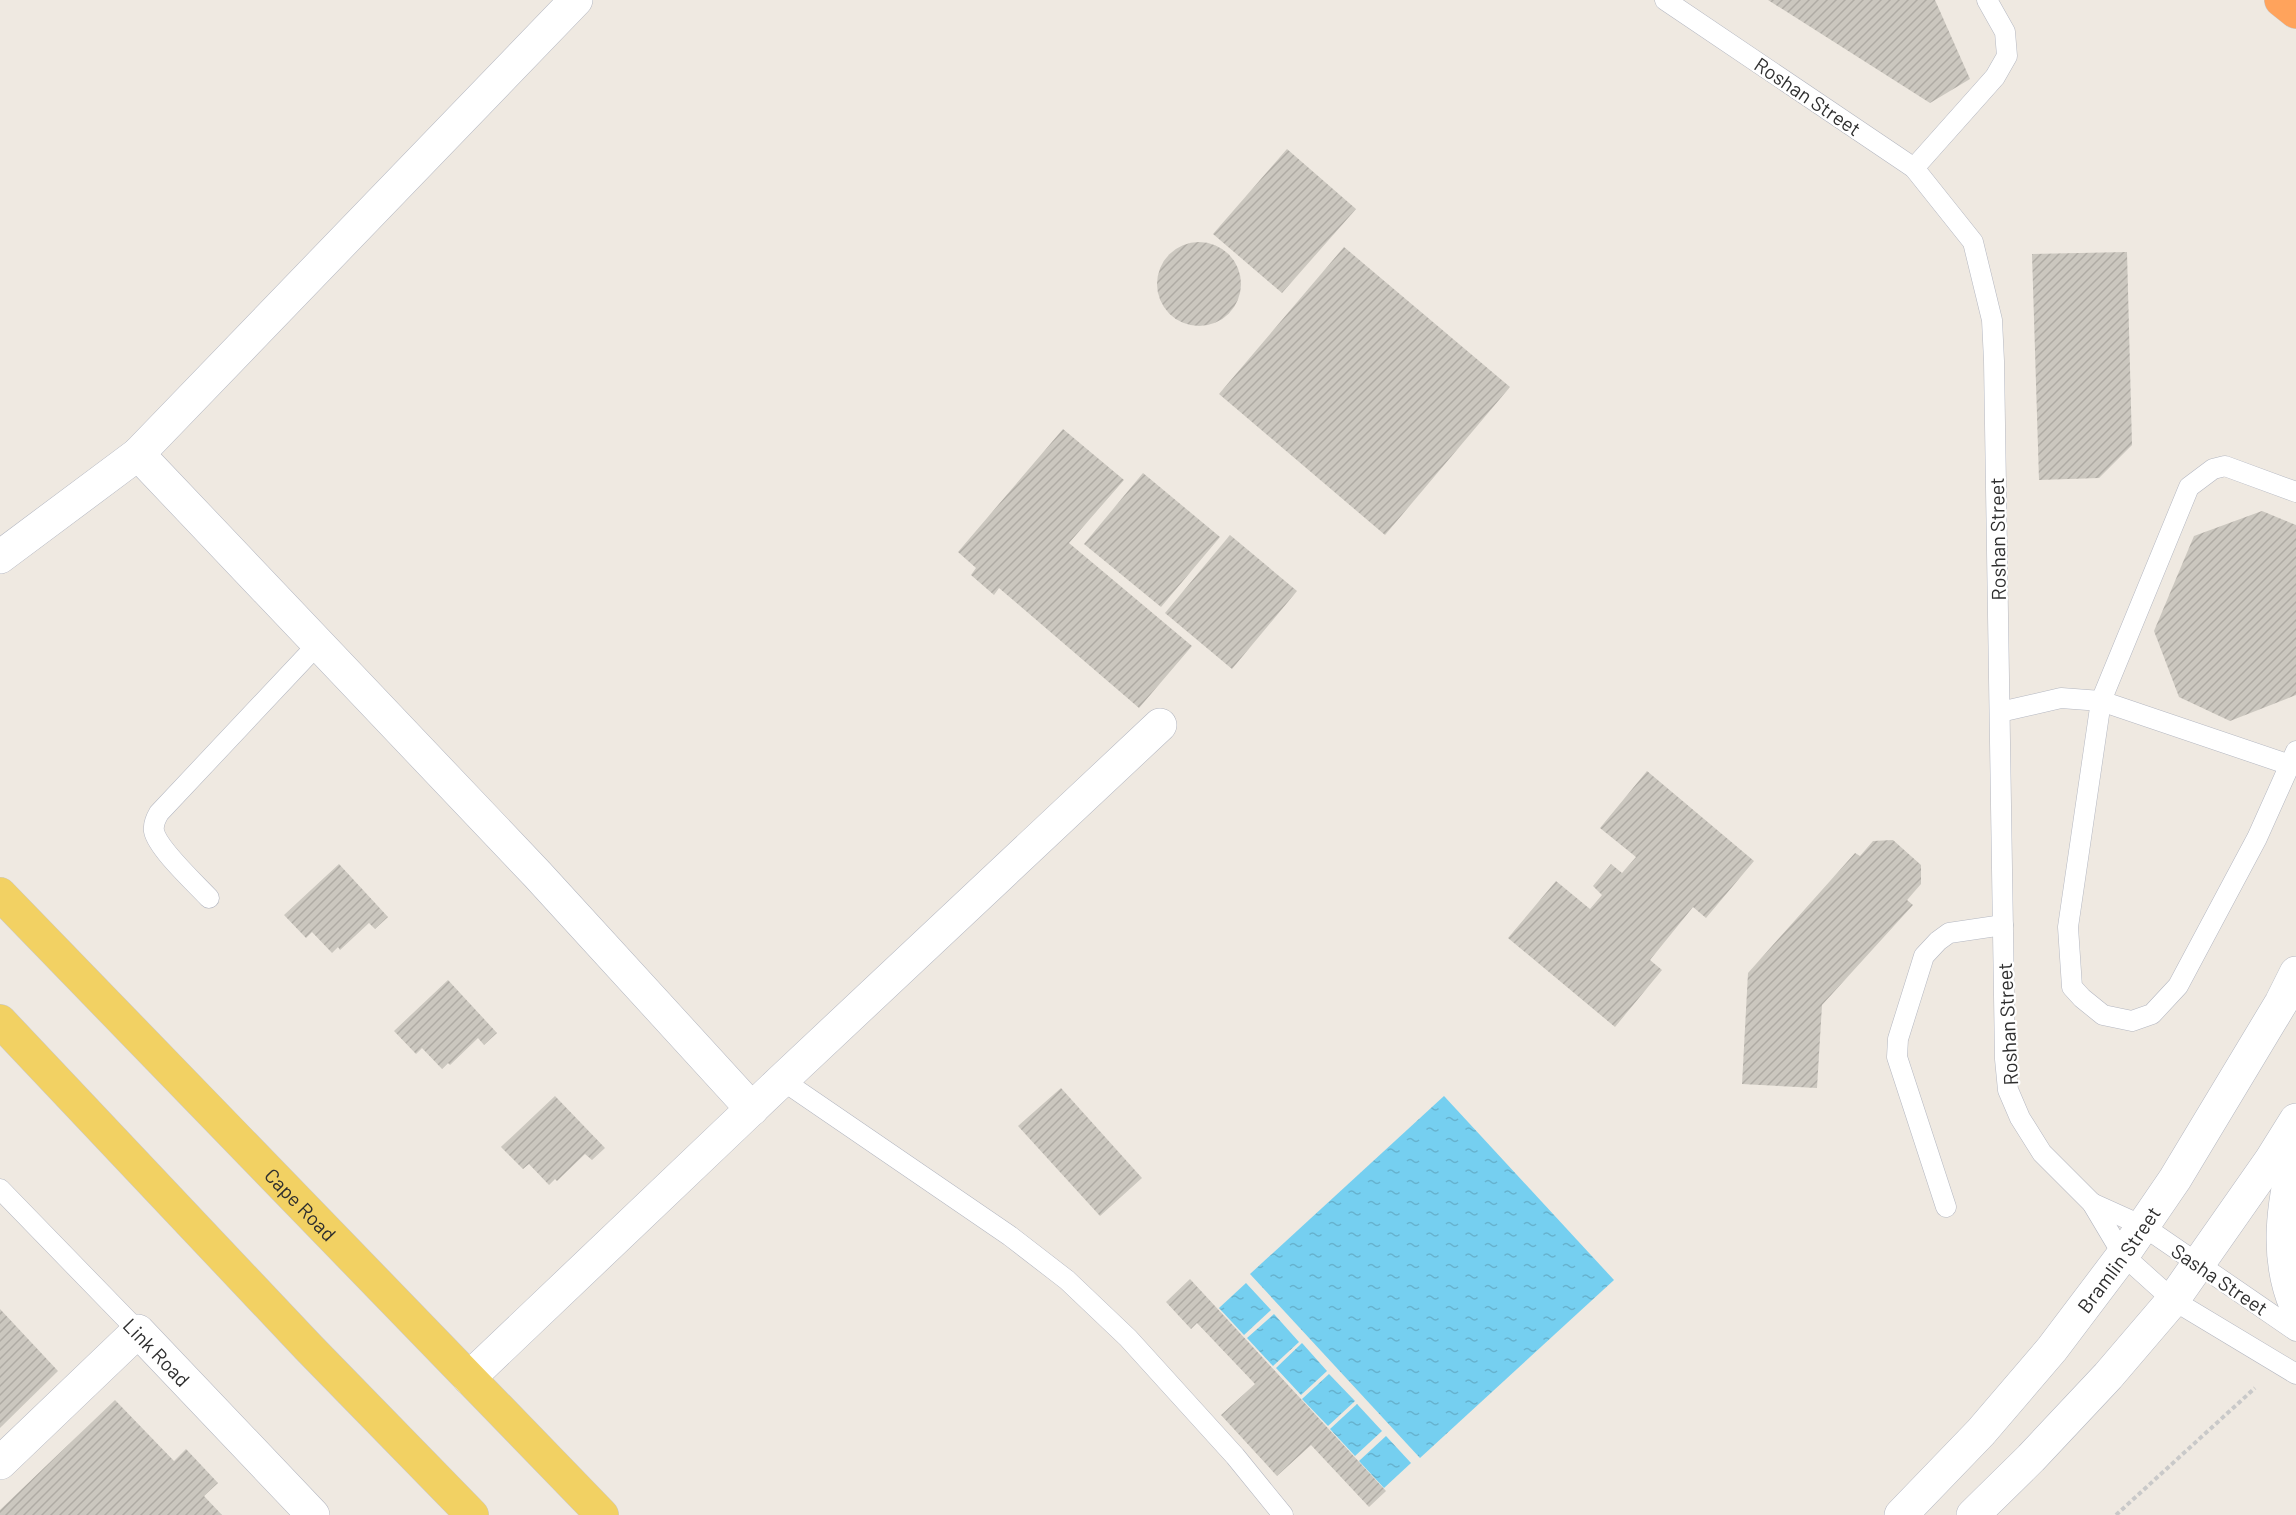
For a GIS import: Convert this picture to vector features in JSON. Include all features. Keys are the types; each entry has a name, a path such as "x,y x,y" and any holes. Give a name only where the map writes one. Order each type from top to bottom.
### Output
{"highway":[{"path":"2281,0 2296,12"}],"main road":[{"name":"Cape Road","path":"0,894 602,1515"},
{"path":"0,1021 309,1348 472,1515"}],"street":[{"path":"0,557 138,454 576,0"},
{"path":"138,454 537,874 752,1108"},
{"path":"469,1378 752,1108 1160,725"},
{"name":"Bramlin Street","path":"1901,1515 1981,1432 2045,1358 2123,1255 2175,1179 2281,1003 2296,974"},
{"path":"1973,1515 2085,1401 2173,1300 2271,1160 2296,1120"},
{"path":"2296,1152 2285,1200 2282,1248 2287,1286 2296,1306"},
{"path":"0,1462 138,1331"},
{"name":"Link Road","path":"138,1331 313,1515"}],"lane":[{"name":"Roshan Street","path":"1665,0 1914,168 1973,242 1992,320 1994,361 2003,925 2008,1090 2020,1118 2042,1153 2092,1203 2123,1255 2173,1300"},
{"path":"1914,168 1995,77 2007,56 2006,32 1988,0"},
{"path":"2000,712 2061,698 2101,701 2293,758 2257,838 2178,986 2152,1014 2132,1021 2103,1015 2072,987 2068,927 2101,701 2189,488 2212,469 2225,466 2296,492"},
{"path":"209,898 162,847 154,832 155,822 159,813 318,644"},
{"path":"1946,1207 1897,1057 1898,1039 1924,956 1949,933 2003,925"},
{"path":"782,1080 1001,1229 1067,1280 1128,1338 1235,1456 1283,1515"},
{"name":"Link Road","path":"0,1190 138,1331"},
{"name":"Roshan Street","path":"2092,1203 2143,1226"},
{"name":"Sasha Street","path":"2143,1226 2296,1331"},
{"name":"Sasha Street","path":"2173,1300 2288,1370"}],"path":[{"path":"2116,1515 2288,1370"}],"water":[{"path":"1444,1096 1614,1280 1420,1458 1250,1274"},
{"path":"1246,1283 1271,1310 1244,1335 1219,1308"},
{"path":"1274,1314 1299,1342 1273,1366 1247,1338"},
{"path":"1302,1343 1327,1371 1301,1395 1276,1368"},
{"path":"1329,1374 1355,1401 1328,1426 1302,1399"},
{"path":"1357,1404 1382,1431 1355,1456 1330,1429"},
{"path":"1386,1436 1411,1463 1384,1488 1359,1461"}],"building":[{"path":"1768,0 1935,0 1970,79 1930,103"},
{"path":"1287,149 1356,209 1282,293 1213,234"},
{"path":"1199,242 1215,245 1229,254 1238,268 1241,284 1238,300 1229,314 1215,323 1199,326 1183,323 1169,314 1160,300 1157,284 1160,268 1169,254 1183,245"},
{"path":"1344,247 1510,387 1385,535 1219,394"},
{"path":"2127,252 2132,445 2099,478 2039,480 2032,254"},
{"path":"1063,429 1124,480 1069,543 1192,646 1139,708 999,588 994,595 971,575 976,568 958,552"},
{"path":"1143,473 1220,537 1161,607 1084,544"},
{"path":"2262,511 2296,525 2296,695 2230,721 2179,697 2154,631 2194,536"},
{"path":"1230,535 1297,591 1232,669 1165,613"},
{"path":"1647,771 1754,861 1706,918 1693,907 1650,960 1662,970 1615,1027 1508,938 1556,881 1590,909 1602,895 1593,886 1611,864 1622,873 1636,857 1600,828"},
{"path":"1893,840 1921,865 1921,884 1907,900 1913,905 1822,1005 1817,1088 1742,1084 1748,973 1855,853 1860,856 1873,841"},
{"path":"339,864 388,917 375,929 369,923 340,950 338,947 332,953 312,932 306,938 284,915"},
{"path":"448,980 497,1033 484,1045 478,1038 450,1065 448,1063 442,1069 422,1048 416,1054 394,1031"},
{"path":"1061,1088 1142,1178 1100,1216 1018,1126"},
{"path":"555,1096 605,1148 592,1160 585,1154 557,1181 555,1179 549,1185 529,1164 523,1169 501,1147"},
{"path":"1190,1279 1386,1491 1369,1507 1311,1445 1277,1476 1221,1415 1255,1384 1197,1323 1191,1329 1166,1302"},
{"path":"0,1309 58,1371 0,1428"},
{"path":"115,1400 174,1461 186,1449 218,1483 204,1496 222,1515 0,1515 0,1510"}]}
